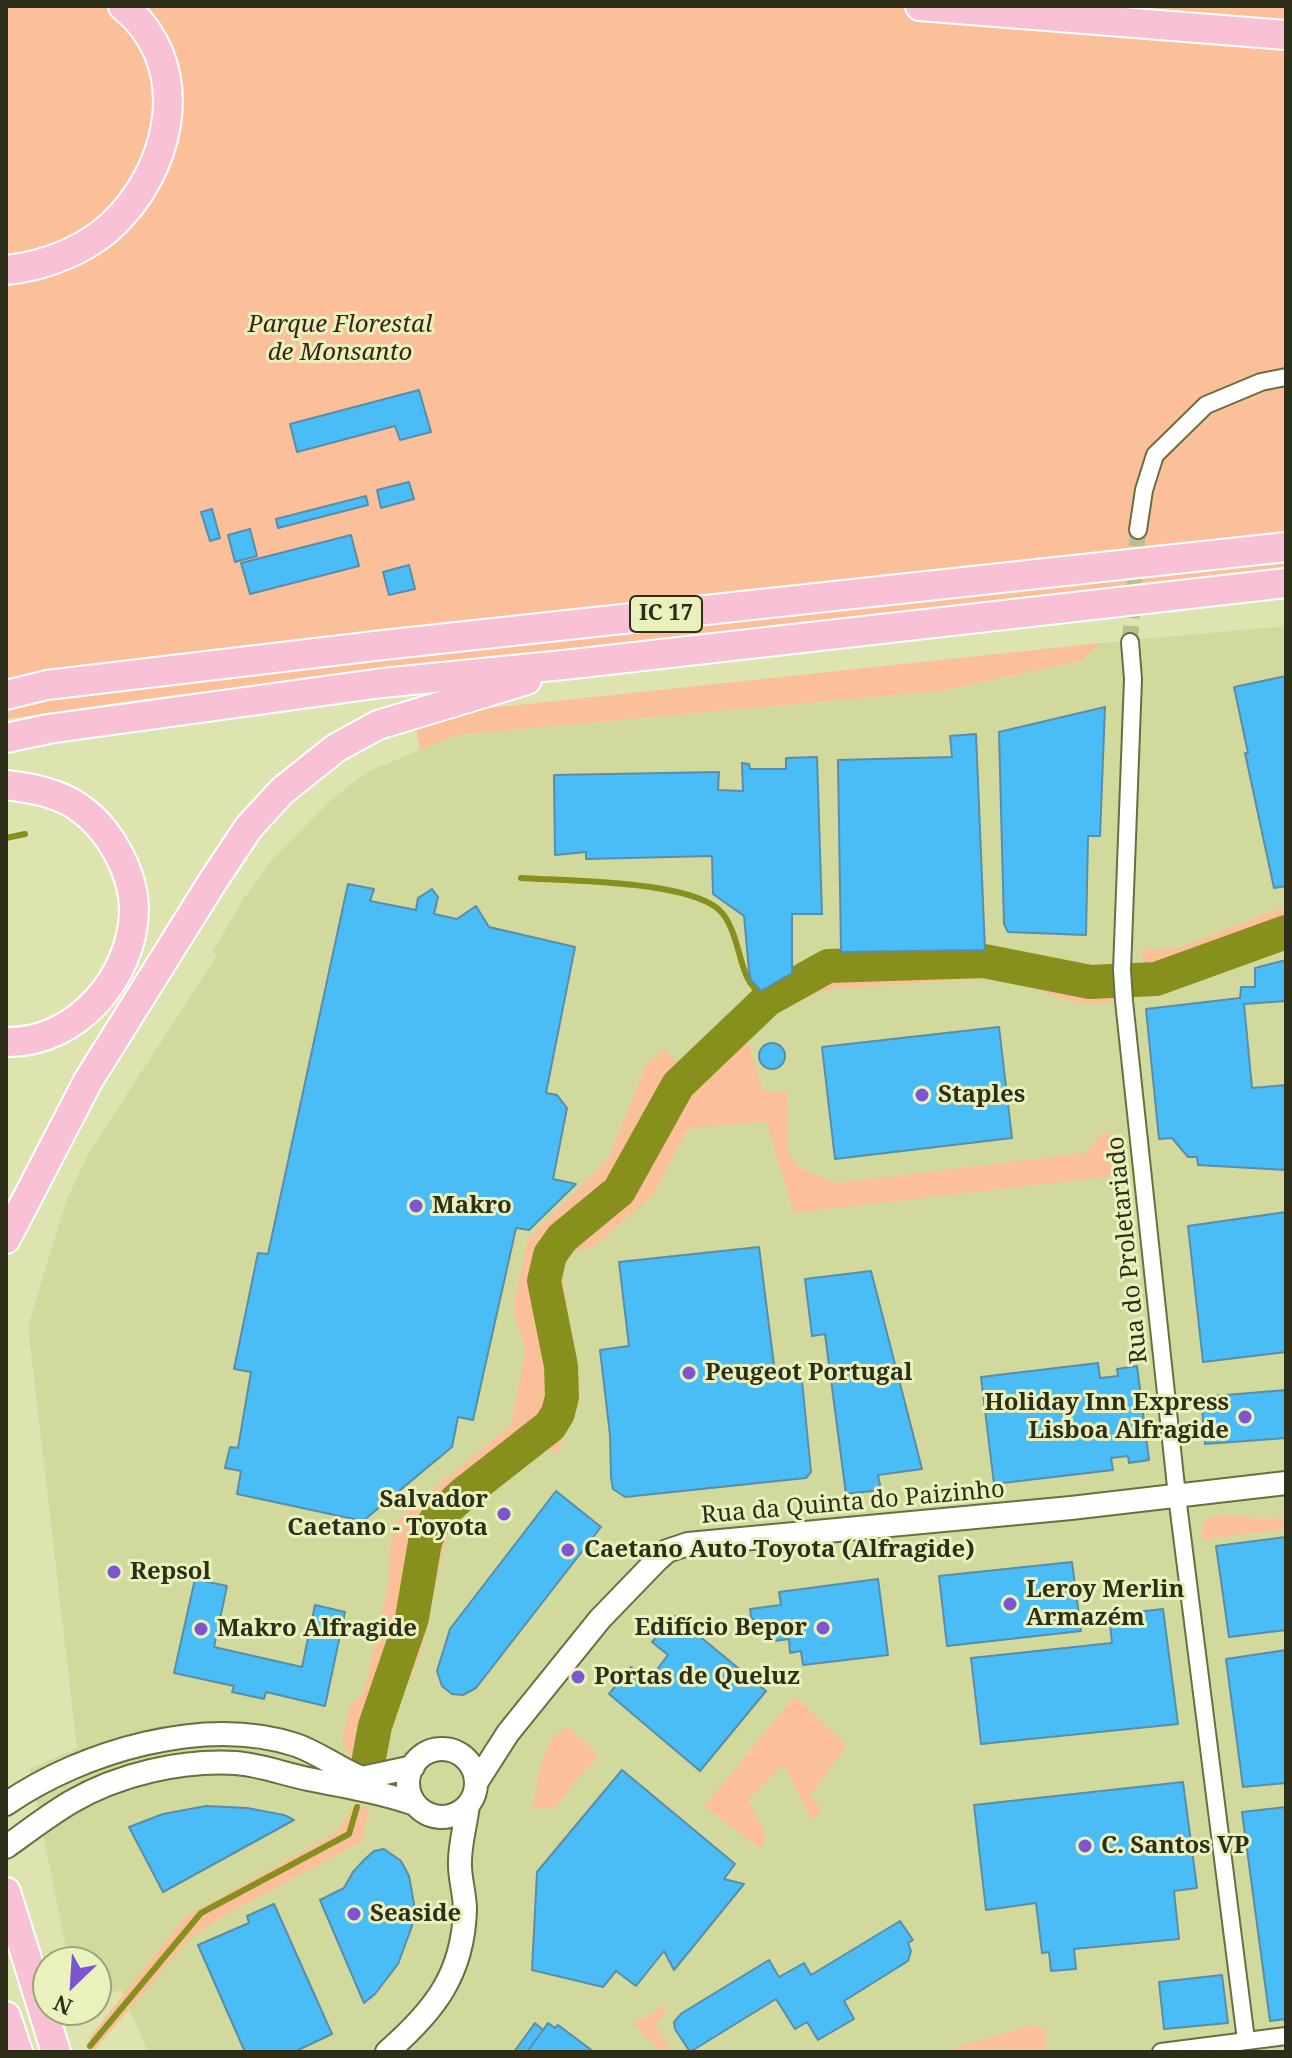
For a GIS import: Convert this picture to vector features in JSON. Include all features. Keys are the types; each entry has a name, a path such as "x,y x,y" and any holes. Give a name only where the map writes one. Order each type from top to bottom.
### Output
{"highway":[{"path":"6,270 28,268 78,248 98,235 119,219 150,173 169,115 168,87 152,35 123,6"},
{"path":"920,6 1286,35"},
{"name":"IC 17","path":"6,695 47,685 383,645 1286,547"},
{"name":"IC 17","path":"6,738 48,729 382,683 1286,583"},
{"path":"6,1239 88,1081 249,827 282,791 336,748 378,725 417,711 480,696 573,664"},
{"path":"6,684 47,685"},
{"path":"6,785 56,795 91,818 117,850 128,879 134,909 126,949 113,982 95,1004 72,1023 47,1035 6,1042"},
{"path":"6,1892 56,2052"},
{"path":"6,2016 18,2052"}],"street":[{"path":"1138,530 1144,490 1155,455 1206,405 1261,382 1286,377"},
{"name":"Rua do Proletariado","path":"1130,642 1133,679 1122,970 1124,1001 1177,1496 1246,2040"},
{"name":"Rua da Quinta do Paizinho","path":"476,1783 508,1733 600,1619 667,1551 688,1544 985,1517 1286,1483"},
{"name":"Rua da Quinta do Paizinho","path":"458,1754 508,1733"},
{"path":"15,1798 81,1763 115,1752 167,1741 223,1735 247,1735 299,1746 362,1778 413,1767"},
{"path":"6,1847 70,1802 115,1782 162,1769 212,1764 258,1766 387,1794 422,1810 444,1817 457,1814 468,1805 476,1783 471,1766 458,1754 446,1750 433,1751 421,1757 408,1779 409,1792 422,1810 460,1861"},
{"path":"387,2052 431,2011 449,1981 457,1960 465,1911 460,1861 468,1805"},
{"path":"1161,2052 1286,2036"}],"shaded area":[{"path":"1286,626 1286,1517 1263,1519 1232,1515 1202,1540 1286,1529 1286,2052 148,2052 121,1990 112,1993 112,1946 66,1946 30,1769 77,1748 28,1326 67,1199 88,1154 217,956 213,951 240,904 272,860 333,798 369,771 456,735 942,691 1081,661 1100,643"}],"green space":[{"name":"Parque Florestal de Monsanto","path":"6,6 1286,6 1286,568 369,671 6,719"},
{"path":"1100,643 1081,661 942,691 456,735 420,750 415,723 451,713 490,708"},
{"path":"1286,906 1286,948 1193,980 1190,976 1106,1004 1072,1002 991,978 829,989 784,1009 754,1031 747,1039 763,1092 787,1091 788,1151 798,1166 835,1183 1086,1153 1105,1130 1128,1154 1124,1166 1114,1176 794,1213 766,1121 688,1129 653,1195 592,1248 559,1254 580,1395 559,1449 555,1454 546,1445 464,1510 454,1522 445,1543 421,1652 376,1761 358,1760 348,1754 342,1741 350,1705 364,1692 389,1580 391,1534 395,1524 511,1425 526,1349 513,1308 528,1239 608,1159 647,1063 665,1048 678,1064 752,1005 749,1001 827,953 997,950 1109,977 1144,973 1142,950 1178,948"},
{"path":"1232,1515 1263,1519 1286,1517 1286,1529 1202,1540 1202,1526 1208,1518"},
{"path":"795,1696 847,1746 809,1797 822,1809 812,1820 784,1765 748,1799 766,1836 761,1849 704,1806"},
{"path":"568,1727 598,1755 554,1808 533,1809 546,1751 551,1741"},
{"path":"353,1806 369,1809 361,1842 227,1914 190,1938 93,2052 89,2038 99,2026 112,2026 112,2009 185,1917 339,1829"},
{"path":"664,2005 667,2009 655,2025 673,2052 660,2052 634,2024"},
{"path":"1033,2025 1045,2028 1046,2048 1017,2052 940,2052"}],"building":[{"path":"419,390 431,432 400,440 395,426 297,452 290,424"},
{"path":"409,482 414,499 381,508 377,490"},
{"path":"366,496 368,505 278,528 276,519"},
{"path":"212,509 220,538 210,541 201,512"},
{"path":"250,529 257,556 235,562 228,535"},
{"path":"351,535 359,566 250,594 241,563"},
{"path":"409,565 415,589 389,595 383,572"},
{"path":"1286,676 1286,886 1274,888 1234,687"},
{"path":"1105,707 1100,836 1088,836 1086,935 1008,932 1004,924 999,732"},
{"path":"976,734 985,950 841,952 838,760 952,757 950,736"},
{"path":"817,757 822,914 792,914 792,973 761,991 751,980 744,916 713,894 712,856 586,859 586,852 555,855 554,775 719,772 718,790 743,791 742,763 749,764 750,769 786,769 786,758"},
{"name":"Makro","path":"348,884 374,889 370,901 416,910 418,898 432,889 438,897 434,914 457,919 476,906 489,927 575,947 546,1093 557,1095 567,1108 553,1179 576,1184 529,1230 516,1228 473,1420 458,1417 452,1447 363,1521 237,1494 241,1471 225,1468 230,1447 238,1448 251,1372 234,1369 258,1253 268,1254"},
{"path":"1286,960 1286,1001 1244,1004 1252,1088 1286,1085 1286,1170 1198,1165 1197,1157 1188,1157 1172,1138 1159,1139 1146,1009 1240,998 1241,987 1255,987 1255,968"},
{"path":"999,1027 1012,1138 835,1159 822,1047"},
{"path":"772,1043 781,1047 785,1056 781,1065 772,1069 763,1065 759,1056 763,1047"},
{"path":"1286,1212 1286,1352 1203,1362 1188,1226"},
{"name":"Peugeot Portugal","path":"759,1247 775,1373 793,1372 802,1381 811,1472 806,1478 625,1497 613,1489 600,1350 629,1346 619,1262"},
{"path":"871,1271 922,1469 878,1475 881,1490 846,1494 825,1334 812,1336 805,1279"},
{"path":"1098,1363 1100,1378 1118,1376 1117,1369 1137,1366 1149,1460 1129,1463 1128,1456 1111,1458 1113,1470 994,1484 981,1377"},
{"name":"Holiday Inn Express Lisboa Alfragide","path":"1286,1390 1286,1438 1205,1444 1201,1397"},
{"path":"556,1491 601,1527 476,1688 463,1695 452,1694 442,1686 437,1671 450,1629"},
{"path":"1286,1537 1286,1630 1229,1637 1216,1546"},
{"name":"Leroy Merlin Armazém","path":"1072,1562 1081,1631 947,1646 939,1576"},
{"name":"Makro Alfragide","path":"195,1579 227,1586 214,1647 302,1667 315,1605 345,1612 325,1706 266,1692 264,1699 232,1692 234,1686 174,1673"},
{"name":"Edifício Bepor","path":"878,1579 888,1655 803,1665 801,1651 790,1653 789,1639 775,1641 751,1617 750,1609 781,1605 779,1592"},
{"path":"1163,1609 1178,1724 981,1744 971,1658 1112,1643 1109,1615"},
{"path":"675,1616 766,1691 700,1771 609,1694 631,1667 648,1681 668,1655 652,1642"},
{"path":"1286,1650 1286,1783 1243,1787 1226,1659"},
{"path":"622,1770 735,1864 724,1879 744,1884 674,1970 664,1951 636,1986 616,1971 603,1987 532,1970 537,1872"},
{"name":"C. Santos VP","path":"1183,1782 1197,1888 1174,1891 1179,1939 1074,1949 1076,1969 1051,1971 1049,1952 1042,1953 1036,1903 986,1910 974,1805"},
{"path":"206,1806 247,1808 294,1820 163,1892 129,1827 163,1814"},
{"path":"1286,1807 1286,2019 1270,2021 1242,1812"},
{"path":"384,1849 401,1861 409,1876 414,1904 412,1926 398,1964 364,2003 320,1900 344,1888 364,1860 374,1851"},
{"path":"274,1904 332,2034 294,2052 245,2052 198,1945 249,1923 247,1916"},
{"path":"900,1921 913,1940 908,1943 911,1951 908,1961 844,2001 854,2019 818,2040 807,2022 795,2029 776,1999 690,2052 675,2029 674,2022 682,2013 769,1960 779,1977 804,1963 811,1975"},
{"path":"1222,1975 1228,2023 1164,2029 1159,1982"},
{"path":"535,2023 543,2030 527,2052 514,2052"},
{"path":"548,2023 555,2028 558,2025 594,2052 527,2052"}],"waterway":[{"path":"6,838 25,834"},
{"path":"521,878 659,888 709,903 728,921 747,977 767,1000"},
{"path":"369,1758 375,1726 412,1618 425,1542 431,1528 438,1517 462,1495 550,1426 558,1413 562,1397 561,1366 544,1281 550,1255 562,1238 619,1191 678,1085 767,1000 828,966 984,961 1090,982 1156,979 1286,932"},
{"path":"90,2046 201,1913 349,1834 357,1807"}],"tunnel":[{"path":"1130,642 1138,530"}],"place":[{"name":"Staples","path":"922,1095"},
{"name":"Makro","path":"416,1206"},
{"name":"Peugeot Portugal","path":"689,1373"},
{"name":"Holiday Inn Express Lisboa Alfragide","path":"1245,1417"},
{"name":"Salvador Caetano - Toyota","path":"504,1514"},
{"name":"Caetano Auto Toyota (Alfragide)","path":"568,1550"},
{"name":"Repsol","path":"114,1572"},
{"name":"Leroy Merlin Armazém","path":"1010,1604"},
{"name":"Edifício Bepor","path":"823,1628"},
{"name":"Makro Alfragide","path":"201,1629"},
{"name":"Portas de Queluz","path":"578,1677"},
{"name":"C. Santos VP","path":"1085,1846"},
{"name":"Seaside","path":"354,1914"}]}
